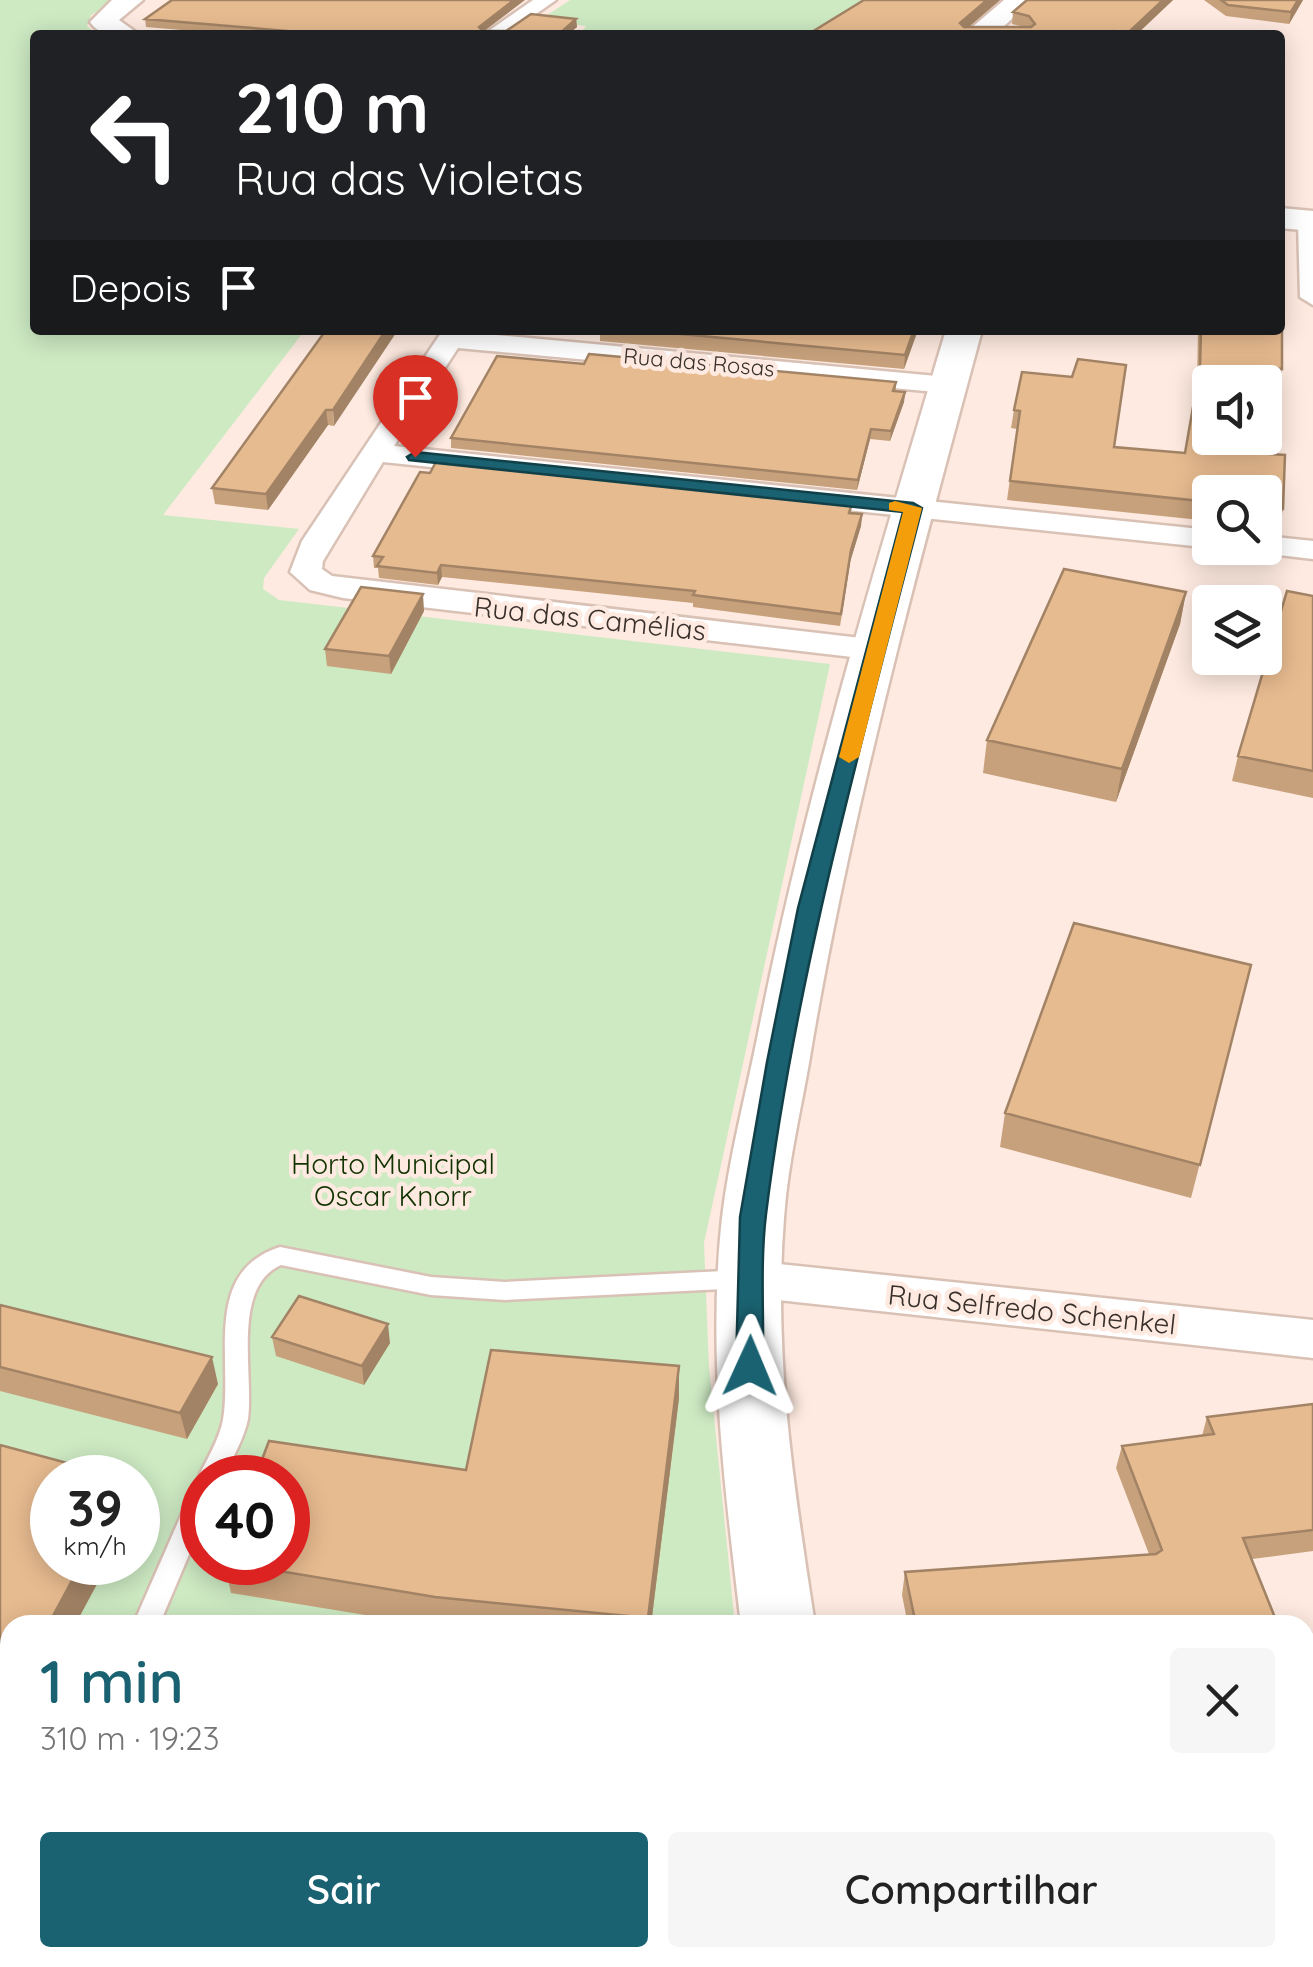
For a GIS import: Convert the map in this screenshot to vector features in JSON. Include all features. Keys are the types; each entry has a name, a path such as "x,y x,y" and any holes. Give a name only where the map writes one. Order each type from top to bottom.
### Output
{"street":[{"path":"501,30 546,0"},
{"path":"983,30 1020,0"},
{"path":"1301,220 1313,298"},
{"path":"452,335 376,453 1192,537"},
{"name":"Rua das Rosas","path":"463,335 947,385"},
{"path":"777,1615 756,1458 750,1366 753,1217 809,908 913,508 962,335"},
{"name":"Rua das Camélias","path":"376,453 307,561 306,572 321,583 343,590 878,650"},
{"path":"1282,547 1313,550"},
{"name":"Rua Selfredo Schenkel","path":"751,1279 1313,1339"}],"lane":[{"path":"221,1455 234,1425 240,1385 236,1314 256,1268 267,1258 280,1256 431,1286 505,1292 751,1279"},
{"path":"150,1615 180,1547"}],"green space":[{"name":"Horto Municipal Oscar Knorr","path":"0,0 116,0 91,15 87,26 91,30 30,30 30,335 301,335 163,515 299,529 264,578 263,589 279,600 830,664 704,1243 709,1367 734,1615 0,1615"},
{"path":"570,0 867,0 821,30 583,30 586,26 540,20"}],"building":[{"path":"172,0 514,0 479,27 482,30 276,30 145,19"},
{"path":"864,0 987,0 960,23 964,27 1031,27 1035,24 1029,16 1013,12 1027,0 1163,0 1131,30 815,30"},
{"path":"1221,0 1298,0 1291,12 1228,5"},
{"path":"531,14 576,19 564,30 507,30"},
{"path":"322,335 383,335 333,410 326,410 266,494 212,488"},
{"path":"691,335 912,335 905,355"},
{"path":"1201,335 1282,335 1282,365 1200,365"},
{"path":"589,354 896,382 893,391 905,392 891,431 871,429 858,480 451,438 497,356 584,364"},
{"path":"1078,359 1126,365 1114,447 1185,453 1192,413 1192,455 1285,455 1283,509 1282,475 1192,475 1192,500 1010,481 1020,411 1014,410 1022,372 1072,377"},
{"path":"437,460 852,503 849,513 862,514 851,550 841,614 693,595 695,591 441,565 437,573 377,566 383,557 373,556 420,472 430,473"},
{"path":"1064,569 1186,592 1122,769 987,740"},
{"path":"361,587 423,594 389,656 325,649"},
{"path":"1287,591 1313,596 1313,771 1238,756 1262,675 1282,675 1282,608"},
{"path":"1074,923 1251,965 1200,1165 1005,1113"},
{"path":"299,1296 388,1324 362,1366 272,1337"},
{"path":"0,1305 212,1357 180,1413 0,1367"},
{"path":"491,1350 679,1366 648,1615 435,1597 310,1576 310,1455 264,1455 269,1441 466,1470"},
{"path":"1313,1404 1313,1530 1243,1538 1274,1615 914,1615 905,1572 1156,1554 1162,1550 1122,1446 1214,1434 1207,1417"},
{"path":"0,1445 37,1455 30,1455 30,1585 70,1585 53,1615 0,1615"}],"slow traffic":[{"path":"849,757 913,508 895,506"}],"route":[{"path":"415,457 913,508 809,908 779,1062 753,1217 750,1366"}]}
